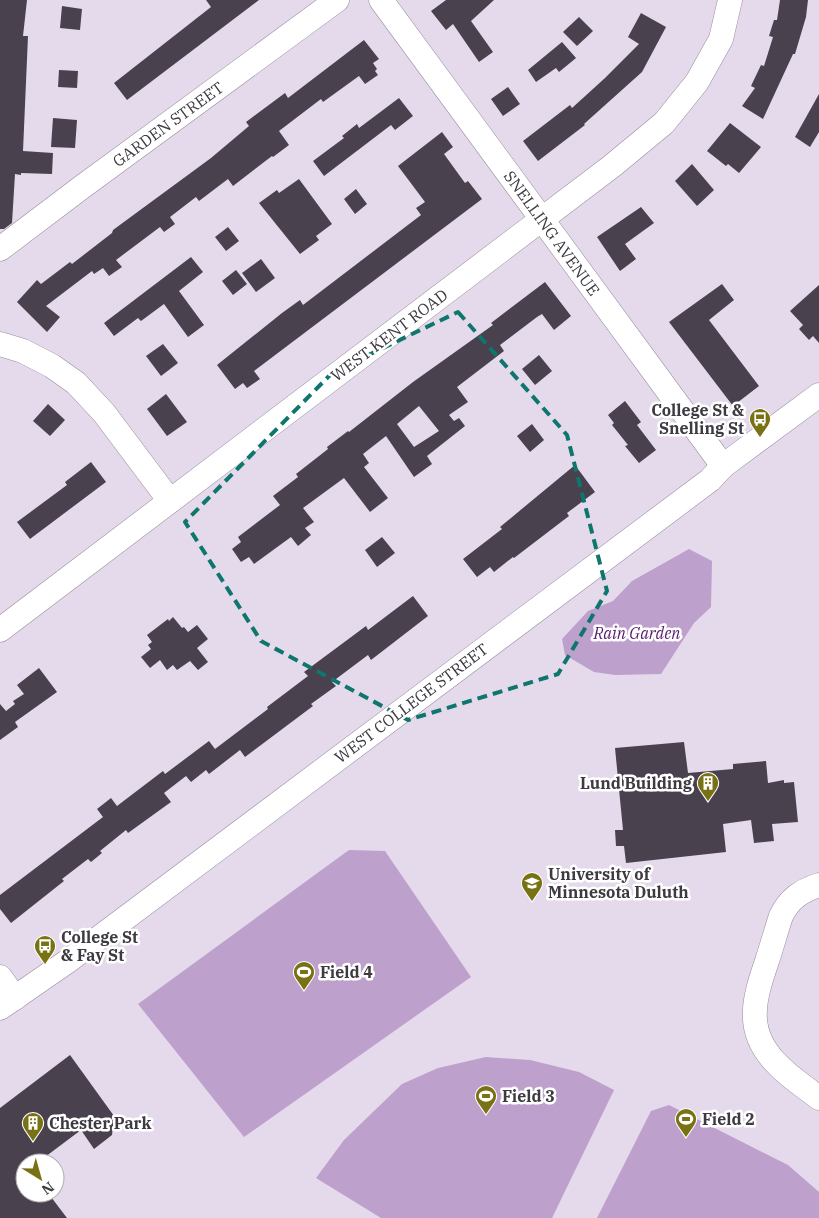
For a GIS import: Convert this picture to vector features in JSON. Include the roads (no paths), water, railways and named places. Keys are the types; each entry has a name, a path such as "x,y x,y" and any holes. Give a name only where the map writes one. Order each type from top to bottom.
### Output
{"street":[{"name":"GARDEN STREET","path":"0,249 337,0"},
{"name":"SNELLING AVENUE","path":"381,0 724,466"},
{"name":"WEST KENT ROAD","path":"0,630 542,220 664,123 698,82 721,38 730,0"},
{"path":"0,344 22,351 52,366 76,383 104,413 170,501"},
{"name":"WEST COLLEGE STREET","path":"8,1003 68,961 710,480 724,466 819,394"},
{"path":"819,885 805,890 786,905 756,991 754,1018 757,1034 777,1064 819,1098"},
{"path":"0,978 8,1003"}],"place":[{"name":"College St & Snelling St","path":"760,438"},
{"name":"Lund Building","path":"708,802"},
{"name":"University of Minnesota Duluth","path":"532,902"},
{"name":"College St & Fay St","path":"45,965"},
{"name":"Field 4","path":"304,991"},
{"name":"Field 3","path":"486,1115"},
{"name":"Field 2","path":"686,1138"},
{"name":"Chester Park","path":"33,1142"}],"park label":[{"name":"Rain Garden","path":"637,633"}]}
